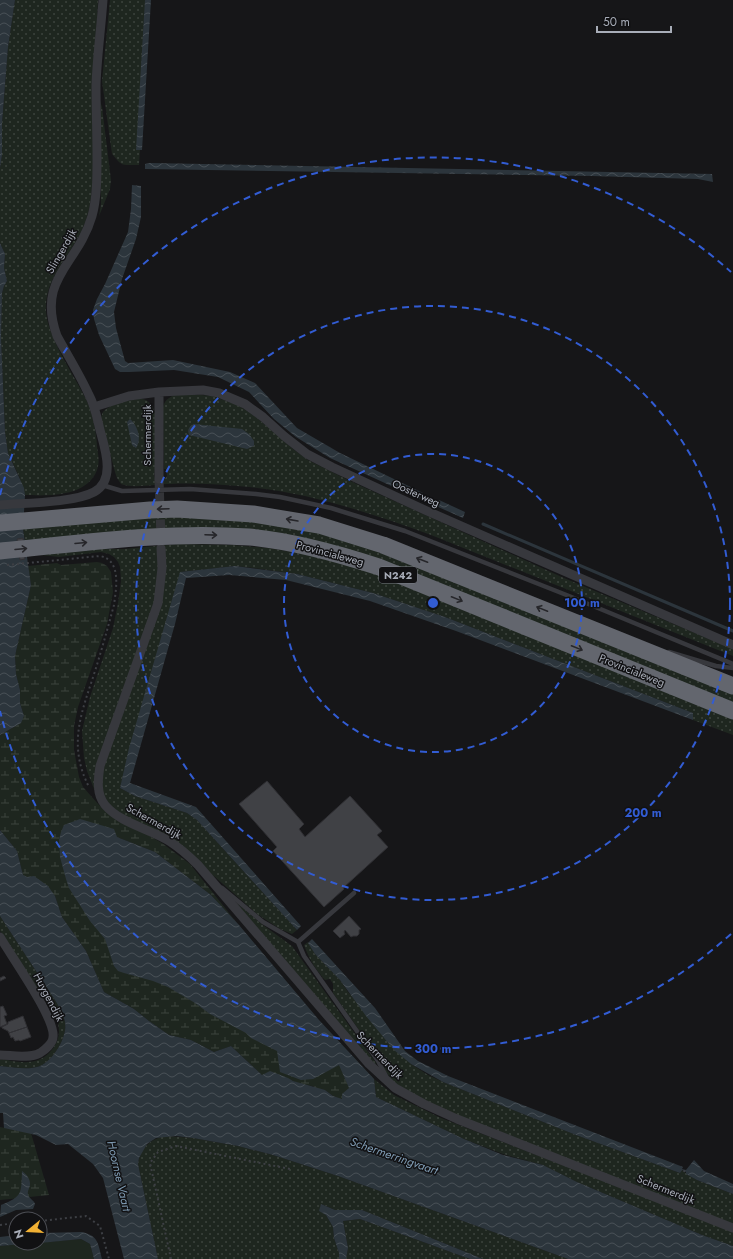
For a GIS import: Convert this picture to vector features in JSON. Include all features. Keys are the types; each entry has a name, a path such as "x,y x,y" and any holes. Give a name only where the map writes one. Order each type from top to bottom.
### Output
{"highway":[{"name":"Provincialeweg","path":"0,523 177,509 247,513 319,525 383,545 733,686"},
{"name":"Provincialeweg","path":"0,551 183,535 249,537 280,541 318,549 379,567 733,711"}],"street":[{"name":"Slingerdijk","path":"102,485 107,469 107,458 94,407 89,394 57,336 52,318 51,304 55,284 80,245 90,223 94,206 97,174 96,84 103,0"},
{"name":"Oosterweg","path":"94,407 129,396 159,392 203,390 219,393 233,398 262,417 307,454 332,467 427,511 733,645"},
{"name":"Schermerdijk","path":"159,392 159,479"},
{"path":"0,505 60,500 88,495 102,485"},
{"path":"104,804 98,787 100,766 158,603 162,568 161,548"},
{"name":"Schermerdijk","path":"104,804 128,821 168,841 186,853 209,876 369,1064 404,1094 457,1119 733,1228"},
{"name":"Huygendijk","path":"0,937 49,1017 54,1035 53,1040 39,1054 30,1056 0,1054"}],"lane":[{"path":"102,485 122,491 190,489 256,494 287,498 338,510 405,531 569,596 733,664"},
{"name":"Provincialeweg","path":"631,645 649,646"},
{"path":"663,650 716,666 733,668"},
{"path":"209,876 263,922 298,942 304,956 378,1061 389,1082"},
{"path":"298,942 354,893"}],"path":[{"path":"0,565 100,556 106,557 113,564 117,586 114,605 78,725 78,750 80,764 91,791 104,804"},
{"path":"171,1259 150,1163 158,1152 176,1146 290,1169"},
{"path":"48,1220 86,1216 100,1226 109,1259"}],"green space":[{"path":"15,0 98,0 93,121 93,183 89,208 81,232 61,264 50,286 46,312 51,333 90,409 96,433 98,464 97,470 92,479 85,485 76,490 55,495 25,495 19,476 8,453 5,432 1,338 2,293 7,281 4,268 5,254 0,243 0,168 8,47"},
{"path":"110,0 150,0 139,165 123,164 112,154 102,81"},
{"path":"100,101 111,180 110,189 99,216 101,204"},
{"path":"179,393 212,396 238,405 256,417 308,460 350,481 564,578 733,649 733,656 431,535 384,518 336,504 287,493 237,486 212,484 165,484 132,486 121,484 115,472 101,418 103,412 112,406 134,399 142,399 150,404 155,412 154,476 156,480 164,480 167,476 166,469 164,469 163,407 169,398"},
{"path":"130,517 241,517 340,537 733,692 733,706 310,542 25,541 23,529"},
{"path":"178,544 232,545 269,548 342,561 733,718 733,735 693,720 693,713 445,617 373,593 297,574 254,568 235,566 181,572 120,788 135,796 187,813 197,820 297,930 292,934 280,929 257,914 215,877 113,808 94,789 87,771 84,758 82,731 90,697 113,628 121,581 120,567 114,557 101,552 59,557 41,555 93,549 124,549"},
{"path":"97,562 107,566 111,572 113,592 107,624 78,707 74,726 74,750 79,777 83,787 99,805 112,815 162,843 190,864 237,923 211,895 155,852 117,837 333,1036 374,1079 374,1084 349,1088 343,1100 333,1096 325,1090 318,1089 313,1086 303,1085 281,1076 262,1075 231,1046 214,1052 191,1040 169,1035 134,1009 104,992 86,951 62,917 55,896 23,875 17,851 0,830 0,735 16,726 24,716 20,703 20,690 16,674 15,656 31,585 28,566 57,563 61,565"},
{"path":"225,893 263,925 292,946 376,1063 375,1066"},
{"path":"0,916 55,1000 62,1012 65,1022 64,1035 58,1049 43,1065 33,1068 0,1066 0,1059 25,1062 39,1060 45,1057 53,1049 58,1038 59,1032 57,1019 0,931"},
{"path":"308,942 315,954 340,980 348,992 411,1064 428,1075 443,1082 576,1135 680,1173 681,1170 697,1180 733,1194 733,1224 440,1109 396,1085 333,993 333,984 330,979 325,980 313,964 304,945"},
{"path":"374,1079 394,1095 441,1118 733,1231 733,1246 702,1235 577,1182 543,1165 503,1154 464,1139 376,1097"},
{"path":"0,1127 31,1133 49,1195 0,1200"},
{"path":"166,1136 193,1138 238,1146 273,1155 338,1176 568,1259 483,1259 362,1210 335,1210 321,1204 320,1211 326,1215 333,1227 339,1259 158,1259 138,1164 141,1153 147,1145 155,1139"},
{"path":"360,1219 470,1259 346,1259 348,1248 343,1221"},
{"path":"81,1239 90,1244 94,1259 0,1259 0,1246 8,1245 8,1251 48,1251 48,1242"}],"water":[{"path":"0,0 15,0 8,47 0,168"},
{"path":"145,0 151,0 142,150 136,150"},
{"path":"145,164 712,174 713,182 698,179 592,176 145,169"},
{"path":"132,185 141,186 141,217 136,239 122,279 114,312 116,328 125,361 128,363 173,360 230,372 255,383 297,428 340,453 423,493 420,499 330,458 296,437 274,419 249,392 218,377 174,370 120,372 115,369 99,335 93,310 128,232"},
{"path":"0,243 5,254 4,268 7,281 2,293 1,338 5,432 8,453 24,488 23,529 31,585 15,656 16,674 20,690 20,703 24,716 21,723 0,735"},
{"path":"130,419 137,429 139,437 136,448 132,445 127,422"},
{"path":"194,424 242,429 249,434 254,441 254,446 247,449 189,435 189,428"},
{"path":"439,500 465,512 463,518 436,506"},
{"path":"235,566 297,574 373,593 445,617 693,713 693,720 456,631 370,601 286,580 229,575 186,578 175,624 130,783 196,807 301,926 297,930 197,820 187,813 135,796 120,788 129,748 180,572"},
{"path":"80,819 114,829 117,837 155,852 211,895 239,925 319,1020 374,1079 376,1097 464,1139 503,1155 543,1165 577,1182 702,1235 733,1246 733,1259 568,1259 338,1176 273,1155 238,1146 176,1136 156,1138 147,1144 139,1158 138,1164 158,1259 124,1259 103,1178 93,1164 68,1144 56,1145 36,1135 4,1128 3,1113 0,1113 0,1066 28,1068 43,1065 58,1049 64,1035 65,1022 57,1003 0,916 0,830 17,851 23,875 27,877 34,876 48,886 55,896 62,917 86,951 104,992 134,1009 169,1035 191,1040 214,1052 231,1046 262,1075 270,1071 293,1081 325,1090 333,1096 342,1099 342,1094 349,1088 339,1065 313,1079 301,1080 280,1072 277,1051 210,1014 168,987 118,971 114,966 105,939 90,921 69,888 60,857 59,840 64,825"},
{"path":"312,939 375,1008 405,1051 418,1061 448,1076 683,1167 682,1169 686,1170 694,1160 704,1171 733,1184 733,1194 697,1180 682,1170 680,1173 576,1135 443,1082 411,1064 394,1050 366,1016 340,980 315,954 308,943"},
{"path":"22,1171 30,1182 28,1193 29,1197 35,1204 33,1209 8,1211 8,1214 0,1217 1,1205 17,1196 21,1189"},
{"path":"321,1204 335,1210 362,1210 483,1259 470,1259 360,1219 343,1221 348,1248 346,1259 339,1259 333,1227 326,1215 319,1211"},
{"path":"82,1232 88,1234 97,1241 102,1259 94,1259 90,1244 81,1239 48,1242 48,1233"},
{"path":"8,1236 8,1245 0,1246 0,1237"}],"building":[{"path":"23,538 25,559 20,560 17,539"},
{"path":"267,781 304,824 299,829 305,837 350,796 382,831 377,835 388,847 324,907 273,851 277,847 239,804"},
{"path":"349,916 361,929 359,930 359,934 351,937 345,930 345,934 340,938 333,931"},
{"path":"4,976 6,978 0,981 0,978"},
{"path":"3,1006 7,1015 4,1016 7,1024 0,1027 0,1007"},
{"path":"23,1016 27,1027 9,1033 2,1028 8,1024 8,1022"},
{"path":"27,1027 31,1037 20,1041 15,1041 13,1037 11,1038 9,1033"}],"waterway":[{"path":"483,524 733,631"}],"tunnel":[{"path":"159,479 161,539"}],"water label":[{"name":"Schermerringvaart","path":"394,1156"},
{"name":"Hoornse Vaart","path":"119,1176"}]}
